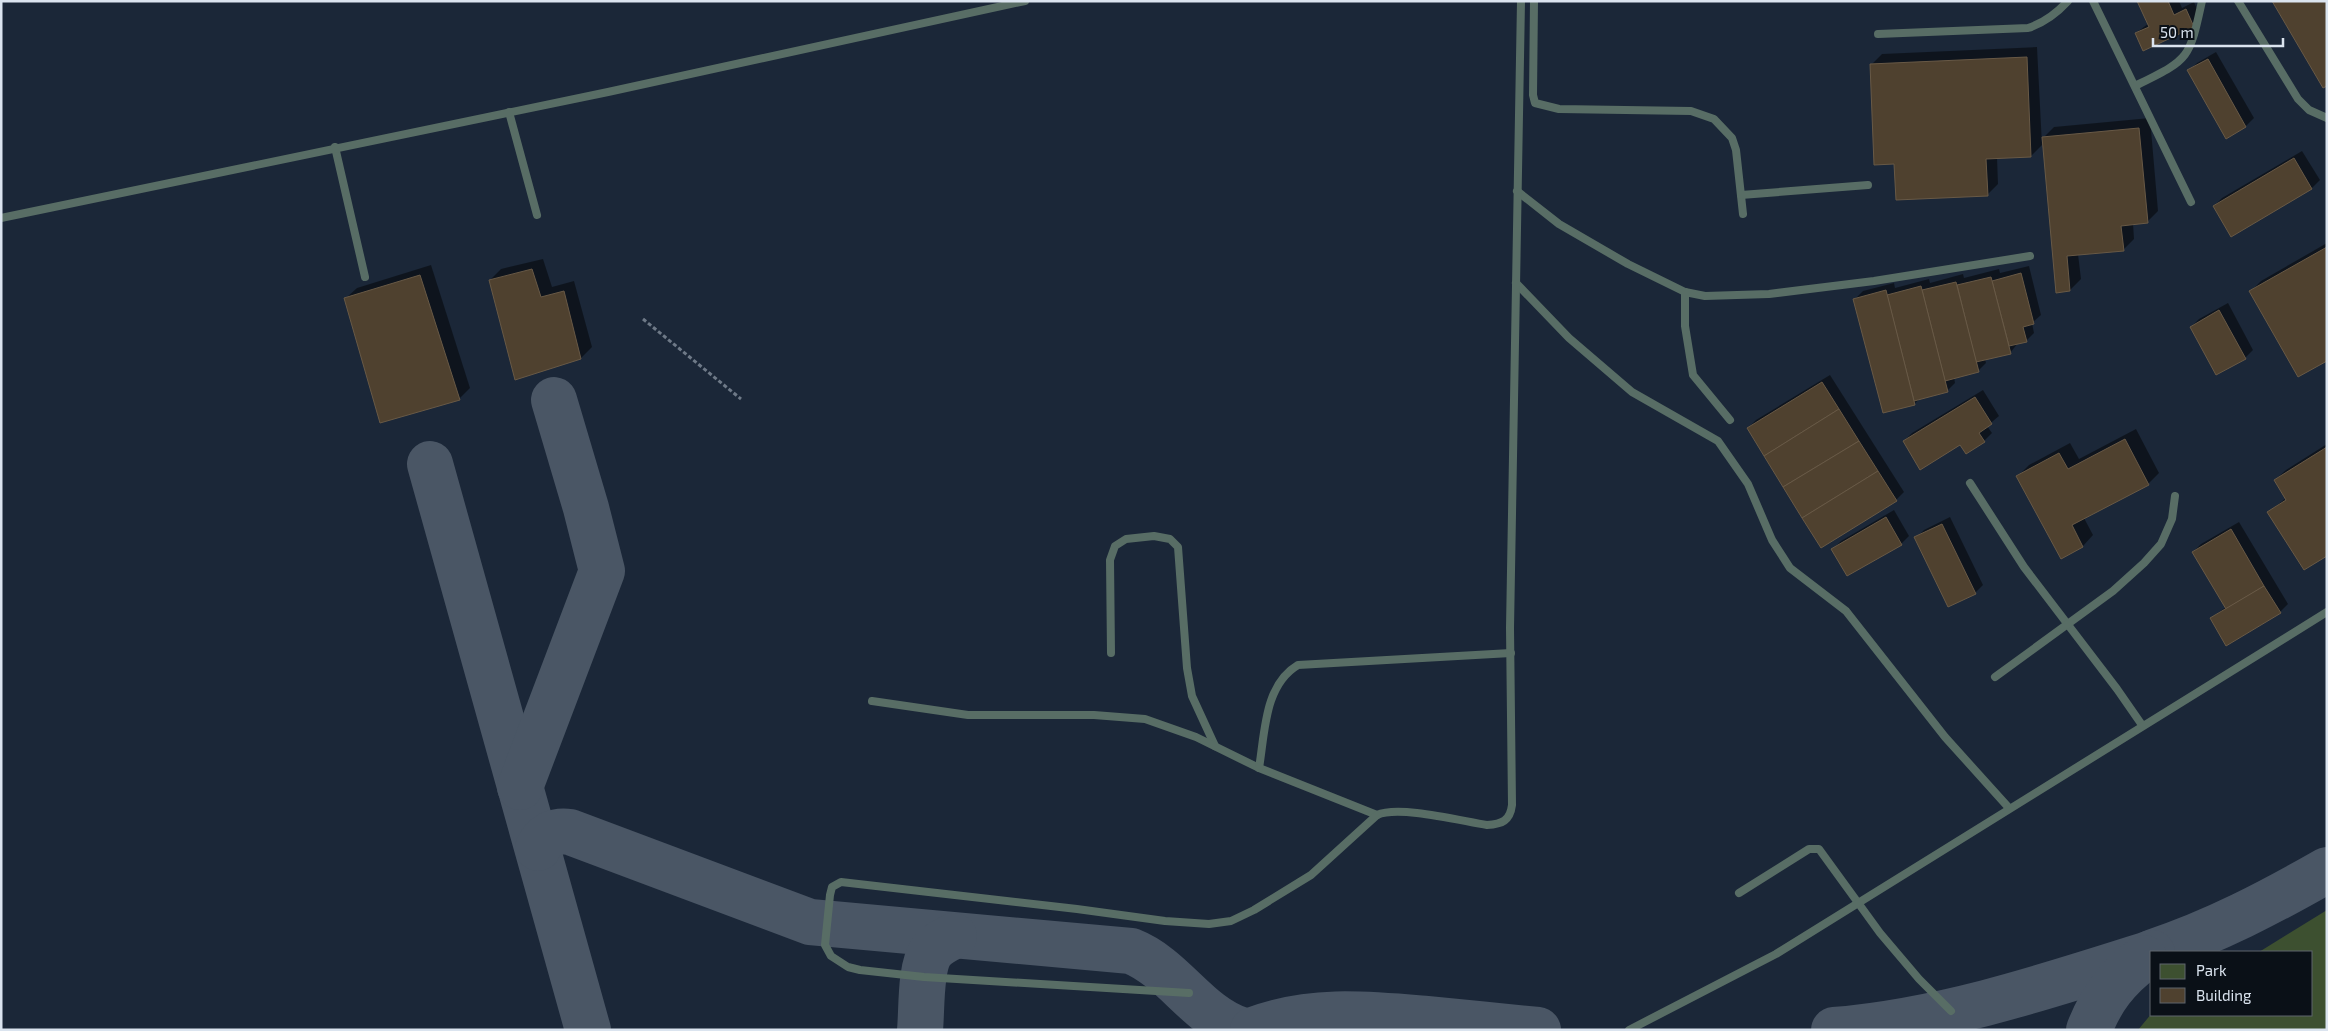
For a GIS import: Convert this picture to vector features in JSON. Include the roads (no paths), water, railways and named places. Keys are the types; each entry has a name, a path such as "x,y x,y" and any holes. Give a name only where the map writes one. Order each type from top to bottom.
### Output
{"lane":[{"path":"1,218 509,112 1025,1"},
{"path":"1188,993 860,970 848,967 831,956 825,945 830,895 832,888 841,882 1165,921 1209,924 1230,921 1254,910 1311,875 1377,815 1384,812 1401,811 1487,825 1506,821 1511,815 1511,653 1520,1"},
{"path":"1534,1 1533,95 1535,103 1560,109 1691,112 1714,119 1728,133 1736,150 1743,214"},
{"path":"1878,34 2028,28 2040,24 2054,15 2068,1"},
{"path":"2093,1 2191,202"},
{"path":"2134,86 2174,67 2188,53 2193,44 2202,1"},
{"path":"2238,1 2298,99 2309,110 2327,118"},
{"path":"509,112 537,215"},
{"path":"335,147 365,277"},
{"path":"1741,195 1868,186"},
{"path":"1517,191 1581,238 1645,274 1685,292 1720,297 1769,294 1874,281 2030,256"},
{"path":"1516,283 1570,338 1632,392 1718,441 1748,484 1772,540 1790,568 1846,611 1929,718 2008,808"},
{"path":"1685,292 1686,326 1692,375 1730,420"},
{"path":"1970,483 2024,567 2117,689 2142,725"},
{"path":"1995,677 2113,592 2161,544 2172,519 2175,496"},
{"path":"1111,653 1110,560 1116,546 1126,539 1154,536 1170,539 1178,547 1192,696 1215,746"},
{"path":"1629,1030 1776,954 2008,808 2327,612"},
{"path":"1259,768 1270,704 1282,678 1287,672 1298,665 1511,653"},
{"path":"872,701 968,715 1094,715 1145,719 1196,737 1259,768 1377,815"},
{"path":"1739,892 1813,848 1822,852 1880,933 1951,1011"}]}
